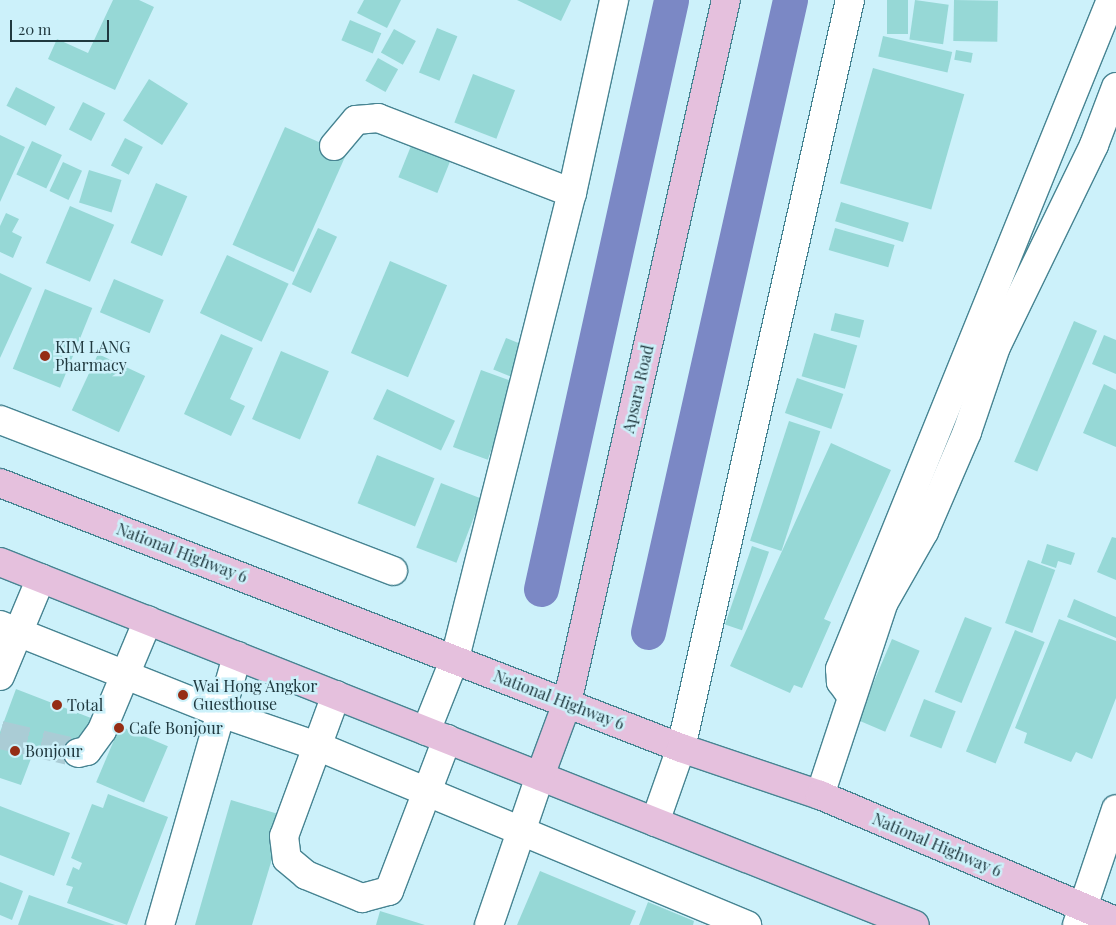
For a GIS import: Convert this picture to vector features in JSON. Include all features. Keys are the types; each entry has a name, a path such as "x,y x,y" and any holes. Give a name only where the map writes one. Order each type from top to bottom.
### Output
{"main road":[{"name":"Apsara Road","path":"540,776 567,703 726,0"},
{"name":"National Highway 6","path":"0,483 455,658 681,748 820,795 1080,916 1116,921"},
{"path":"0,562 915,925"}],"street":[{"path":"336,695 284,836 287,859 306,875 362,898 389,891 428,790 437,735 455,658 572,193 614,0"},
{"path":"655,822 681,748 850,0"},
{"path":"852,697 841,682 840,669 1111,0"},
{"path":"820,795 884,602 924,532 967,432 996,347 1094,145 1116,86"},
{"path":"334,146 356,120 378,118 572,193"},
{"path":"0,420 393,571"},
{"path":"0,676 9,628 41,578"},
{"path":"78,753 87,751 102,730 148,620"},
{"path":"9,628 221,713 317,746 428,790 747,925"},
{"path":"160,925 238,656"},
{"path":"489,925 540,776"},
{"path":"1080,916 1116,809"}],"building":[{"path":"113,0 139,0 154,7 115,90 48,59 57,39 88,53"},
{"path":"364,0 401,0 387,28 357,13"},
{"path":"517,0 571,0 561,21"},
{"path":"887,0 908,0 908,34 887,34"},
{"path":"915,0 949,5 943,44 909,40"},
{"path":"954,0 998,1 997,42 953,41"},
{"path":"350,20 381,33 373,54 341,40"},
{"path":"437,28 457,36 439,81 419,73"},
{"path":"394,29 416,41 403,65 381,53"},
{"path":"883,36 952,52 947,72 878,56"},
{"path":"956,50 973,53 971,63 954,60"},
{"path":"378,58 398,69 386,92 365,81"},
{"path":"873,68 964,94 931,210 840,183"},
{"path":"473,74 515,90 496,139 454,123"},
{"path":"149,79 188,103 162,145 123,121"},
{"path":"16,87 55,107 46,126 6,106"},
{"path":"83,102 105,113 91,141 69,130"},
{"path":"285,127 346,154 294,272 233,245"},
{"path":"0,135 25,147 0,202"},
{"path":"125,138 143,147 129,175 111,166"},
{"path":"32,141 62,155 46,188 16,175"},
{"path":"413,141 452,157 437,193 398,177"},
{"path":"63,162 82,171 69,200 49,191"},
{"path":"89,170 122,180 112,212 79,203"},
{"path":"156,183 187,196 162,256 131,243"},
{"path":"841,202 909,223 903,242 835,221"},
{"path":"70,206 114,225 90,282 46,263"},
{"path":"6,213 19,219 12,232 22,237 13,258 0,252 0,226"},
{"path":"318,228 337,237 311,293 292,284"},
{"path":"835,228 895,245 888,267 829,250"},
{"path":"227,255 289,284 262,342 200,313"},
{"path":"390,261 447,285 408,377 351,353"},
{"path":"0,273 32,288 0,358"},
{"path":"114,279 164,300 150,333 100,312"},
{"path":"45,289 92,308 60,388 13,369"},
{"path":"835,313 864,320 860,338 831,330"},
{"path":"1074,321 1097,331 1037,472 1014,462"},
{"path":"814,333 857,345 845,389 802,376"},
{"path":"221,334 253,348 230,399 245,406 231,436 184,414"},
{"path":"1104,335 1116,340 1116,374 1092,364"},
{"path":"506,338 523,345 510,376 493,370"},
{"path":"281,351 329,371 300,439 252,419"},
{"path":"98,354 145,376 119,432 72,410"},
{"path":"481,370 516,383 488,460 453,447"},
{"path":"797,378 843,394 831,429 785,413"},
{"path":"1104,384 1116,390 1116,447 1083,433"},
{"path":"387,389 455,421 441,451 373,419"},
{"path":"789,421 820,431 781,551 750,541"},
{"path":"831,443 891,470 824,619 831,622 802,688 794,685 790,693 730,666"},
{"path":"377,455 434,478 415,526 358,503"},
{"path":"441,483 481,498 456,563 416,547"},
{"path":"1112,537 1116,538 1116,580 1097,572"},
{"path":"1047,544 1075,553 1071,565 1058,561 1056,568 1041,563"},
{"path":"752,546 769,552 742,630 725,624"},
{"path":"1028,560 1055,570 1032,633 1005,623"},
{"path":"1074,599 1116,617 1116,638 1067,617"},
{"path":"965,617 992,628 962,703 935,692"},
{"path":"1059,619 1116,641 1116,698 1092,759 1076,752 1071,762 1024,743 1027,733 1015,728"},
{"path":"1015,630 1045,642 996,763 966,751"},
{"path":"892,639 920,651 885,732 858,720"},
{"path":"16,689 91,718 74,763 35,748 21,785 0,778 0,732"},
{"path":"924,699 956,711 941,749 910,736"},
{"path":"120,726 168,746 144,802 96,782"},
{"path":"108,794 168,817 127,925 67,903 73,887 66,885 73,867 79,870 82,863 71,858 92,804 103,808"},
{"path":"231,800 285,816 252,925 195,925"},
{"path":"0,806 70,833 54,876 0,855"},
{"path":"540,871 636,911 630,925 517,925"},
{"path":"0,882 23,891 12,920 0,915"},
{"path":"29,895 115,925 18,925"},
{"path":"648,902 694,921 693,925 639,925"},
{"path":"380,911 425,925 376,925"}],"waterway":[{"path":"541,589 671,0"},
{"path":"648,632 790,0"}],"tunnel":[{"path":"0,735 78,753"}],"place":[{"name":"KIM LANG Pharmacy","path":"45,356"},
{"name":"Wai Hong Angkor Guesthouse","path":"183,695"},
{"name":"Total","path":"57,705"},
{"name":"Cafe Bonjour","path":"119,728"},
{"name":"Bonjour","path":"15,751"}]}
